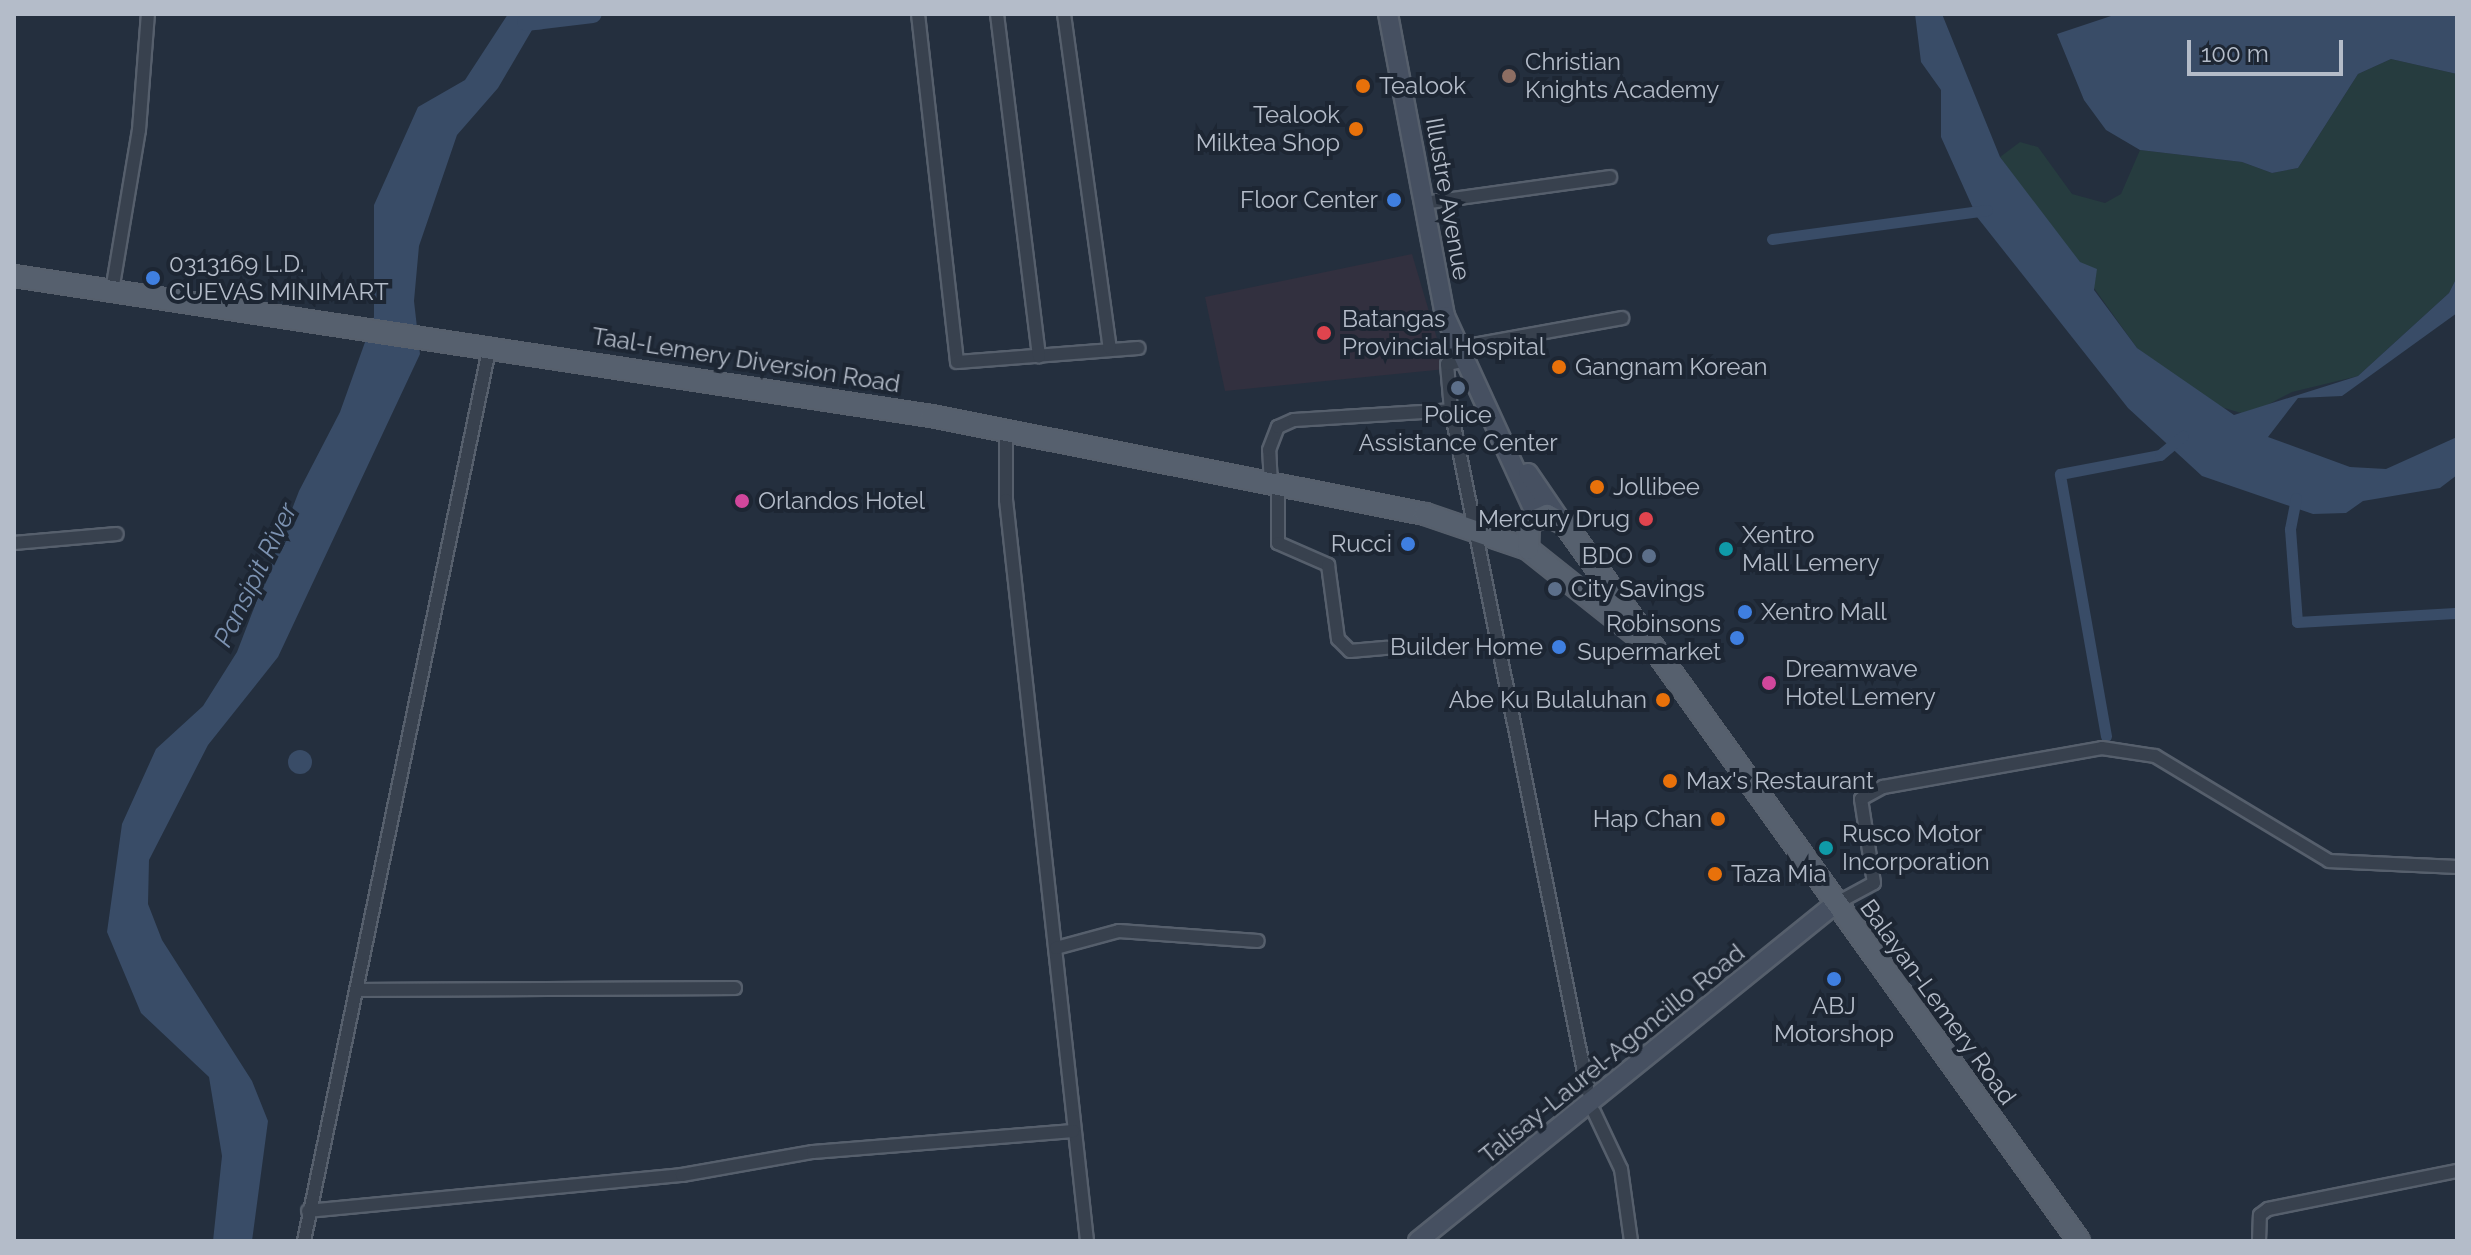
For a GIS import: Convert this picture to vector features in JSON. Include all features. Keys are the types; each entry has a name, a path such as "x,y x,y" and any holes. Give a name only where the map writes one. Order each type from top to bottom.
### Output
{"main road":[{"name":"Illustre Avenue","path":"1388,14 1423,203 1459,354 1543,535"},
{"name":"Taal-Lemery Diversion Road","path":"14,276 490,345 1006,430 1475,527 1543,535"},
{"name":"Balayan-Lemery Road","path":"1543,535 1641,639 2079,1241"},
{"name":"Balayan-Lemery Road","path":"1543,535 1641,639"},
{"name":"Talisay-Laurel-Agoncillo Road","path":"1418,1241 1835,904"}],"street":[{"path":"112,291 139,130 148,14"},
{"path":"918,14 957,362 1138,348"},
{"path":"997,14 1039,356"},
{"path":"1064,14 1110,348"},
{"path":"1423,203 1610,177"},
{"path":"1588,1091 1517,756 1451,410 1447,364 1459,354 1622,318"},
{"path":"304,1241 308,1211 359,990 490,345"},
{"path":"1387,648 1350,651 1338,639 1328,565 1278,543 1271,435 1294,420 1451,410"},
{"path":"1006,430 1006,500 1087,1241"},
{"path":"14,543 117,534"},
{"path":"1835,904 1874,883 1861,799 1883,787 2102,748 2155,756 2329,861 2457,867"},
{"path":"1056,948 1119,931 1258,941"},
{"path":"359,990 735,988"},
{"path":"1594,1112 1621,1169 1631,1241"},
{"path":"308,1211 682,1175 813,1152 1073,1131"},
{"path":"2259,1241 2260,1215 2268,1209 2457,1171"}],"shaded area":[{"name":"Batangas Provincial Hospital","path":"1412,254 1446,369 1225,391 1205,297"}],"green space":[{"path":"2391,59 2457,74 2457,277 2449,293 2358,376 2292,392 2248,415 2214,405 2137,348 2000,157 2020,142 2038,147 2072,194 2105,203 2121,194 2140,150 2242,162 2272,173 2298,168 2358,74"}],"water":[{"path":"508,14 538,14 544,29 532,30 498,88 457,135 419,246 414,301 420,354 278,657 208,745 149,860 148,904 162,940 252,1081 268,1121 252,1241 213,1241 222,1156 209,1077 141,1013 107,932 122,824 156,749 203,706 237,652 299,491 340,412 374,317 374,205 418,107 465,80"},
{"path":"1915,14 1942,14 2000,157 2080,262 2097,269 2094,290 2137,348 2234,415 2358,376 2449,293 2457,277 2457,313 2342,396 2298,398 2268,437 2350,467 2386,469 2457,437 2457,475 2440,488 2363,501 2346,513 2313,514 2202,476 2128,408 1977,217 1941,137 1941,90 1921,62"},
{"path":"2117,14 2457,14 2457,74 2391,59 2358,74 2298,168 2272,173 2242,162 2140,150 2106,130 2084,100 2057,34"},
{"path":"300,750 308,754 312,762 308,770 300,774 292,770 288,762 292,754"}],"waterway":[{"path":"526,22 593,14"},
{"path":"1772,239 1987,210"},
{"path":"2106,736 2060,474 2160,455 2183,436"},
{"path":"2296,498 2290,529 2297,622 2455,613"}],"place":[{"name":"Christian Knights Academy","path":"1509,76"},
{"name":"Tealook","path":"1363,86"},
{"name":"Tealook Milktea Shop","path":"1356,129"},
{"name":"Floor Center","path":"1394,200"},
{"name":"0313169 L.D. CUEVAS MINIMART","path":"153,278"},
{"name":"Batangas Provincial Hospital","path":"1324,333"},
{"name":"Gangnam Korean","path":"1559,367"},
{"name":"Police Assistance Center","path":"1458,388"},
{"name":"Jollibee","path":"1597,487"},
{"name":"Orlandos Hotel","path":"742,501"},
{"name":"Mercury Drug","path":"1646,519"},
{"name":"Rucci","path":"1408,544"},
{"name":"Xentro Mall Lemery","path":"1726,549"},
{"name":"BDO","path":"1649,556"},
{"name":"City Savings","path":"1555,589"},
{"name":"Xentro Mall","path":"1745,612"},
{"name":"Robinsons Supermarket","path":"1737,638"},
{"name":"Builder Home","path":"1559,647"},
{"name":"Dreamwave Hotel Lemery","path":"1769,683"},
{"name":"Abe Ku Bulaluhan","path":"1663,700"},
{"name":"Max's Restaurant","path":"1670,781"},
{"name":"Hap Chan","path":"1718,819"},
{"name":"Rusco Motor Incorporation","path":"1826,848"},
{"name":"Taza Mia","path":"1715,874"},
{"name":"ABJ Motorshop","path":"1834,979"}],"water label":[{"name":"Pansipit River","path":"256,575"}]}
